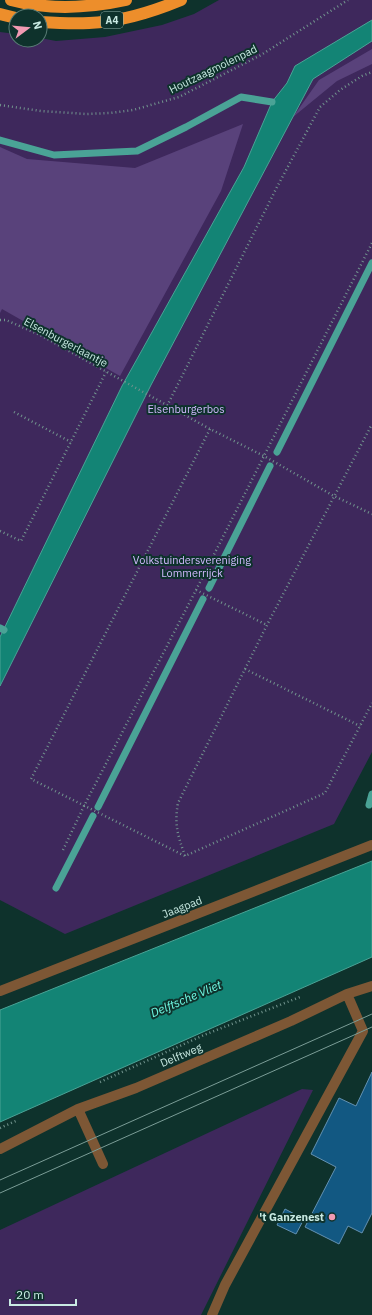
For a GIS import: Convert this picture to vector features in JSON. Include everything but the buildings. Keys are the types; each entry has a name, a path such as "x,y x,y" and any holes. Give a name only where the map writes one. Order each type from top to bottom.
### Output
{"highway":[{"name":"A4","path":"11,0 22,3 58,7 86,6 126,0"},
{"name":"A4","path":"48,22 90,23 115,20 163,7 181,0"}],"street":[{"name":"Jaagpad","path":"0,991 372,845"},
{"name":"Delftweg","path":"0,1149 78,1109 136,1088 291,1021 347,994 372,986"},
{"path":"212,1315 225,1285 363,1031 347,994"},
{"path":"78,1109 104,1164"}],"path":[{"name":"Houtzaagmolenpad","path":"0,104 56,112 86,114 133,110 179,97 261,55 348,0"},
{"path":"168,406 277,187 320,107 340,90 362,76 372,72"},
{"path":"63,850 84,806 196,590 372,243"},
{"name":"Elsenburgerlaantje","path":"0,320 6,320 40,335 210,429 264,456 334,496 372,514"},
{"path":"0,531 21,541 106,372"},
{"path":"14,412 71,442"},
{"path":"185,856 178,837 175,818 178,803 267,625 372,424"},
{"path":"185,856 31,780 210,429"},
{"path":"196,590 267,625"},
{"path":"245,670 360,726"},
{"path":"185,856 325,793 372,703"},
{"path":"97,1083 204,1035 304,995"},
{"path":"0,1128 20,1118"}],"green space":[{"name":"Elsenburgerbos","path":"219,0 372,0 372,752 334,824 65,934 0,900 0,32 8,33 8,48 48,48 48,40 56,41 105,37 162,25 194,14"},
{"path":"302,1089 313,1090 201,1315 0,1315 0,1230"}],"shaded area":[{"path":"372,49 372,64 337,81 293,117 319,80"},
{"path":"243,124 221,191 120,376 2,309 0,313 0,147 27,159 135,168"}],"water":[{"path":"372,20 372,41 313,79 151,385 0,686 0,637 122,386 244,167 272,102 287,83 295,66"},
{"name":"Delftsche Vliet","path":"372,861 372,957 0,1122 0,1010"}],"waterway":[{"path":"0,140 54,155 137,151 186,127 241,97 272,102"},
{"path":"277,452 372,263"},
{"path":"209,588 270,466"},
{"path":"98,807 203,599"},
{"path":"0,628 4,630"},
{"path":"369,805 372,794"},
{"path":"56,888 93,816"}],"tram line":[{"path":"0,1180 372,1014"},
{"path":"0,1193 372,1027"}],"place":[{"name":"'t Ganzenest","path":"332,1217"}],"park label":[{"name":"Volkstuindersvereniging Lommerrijck","path":"192,566"}]}
